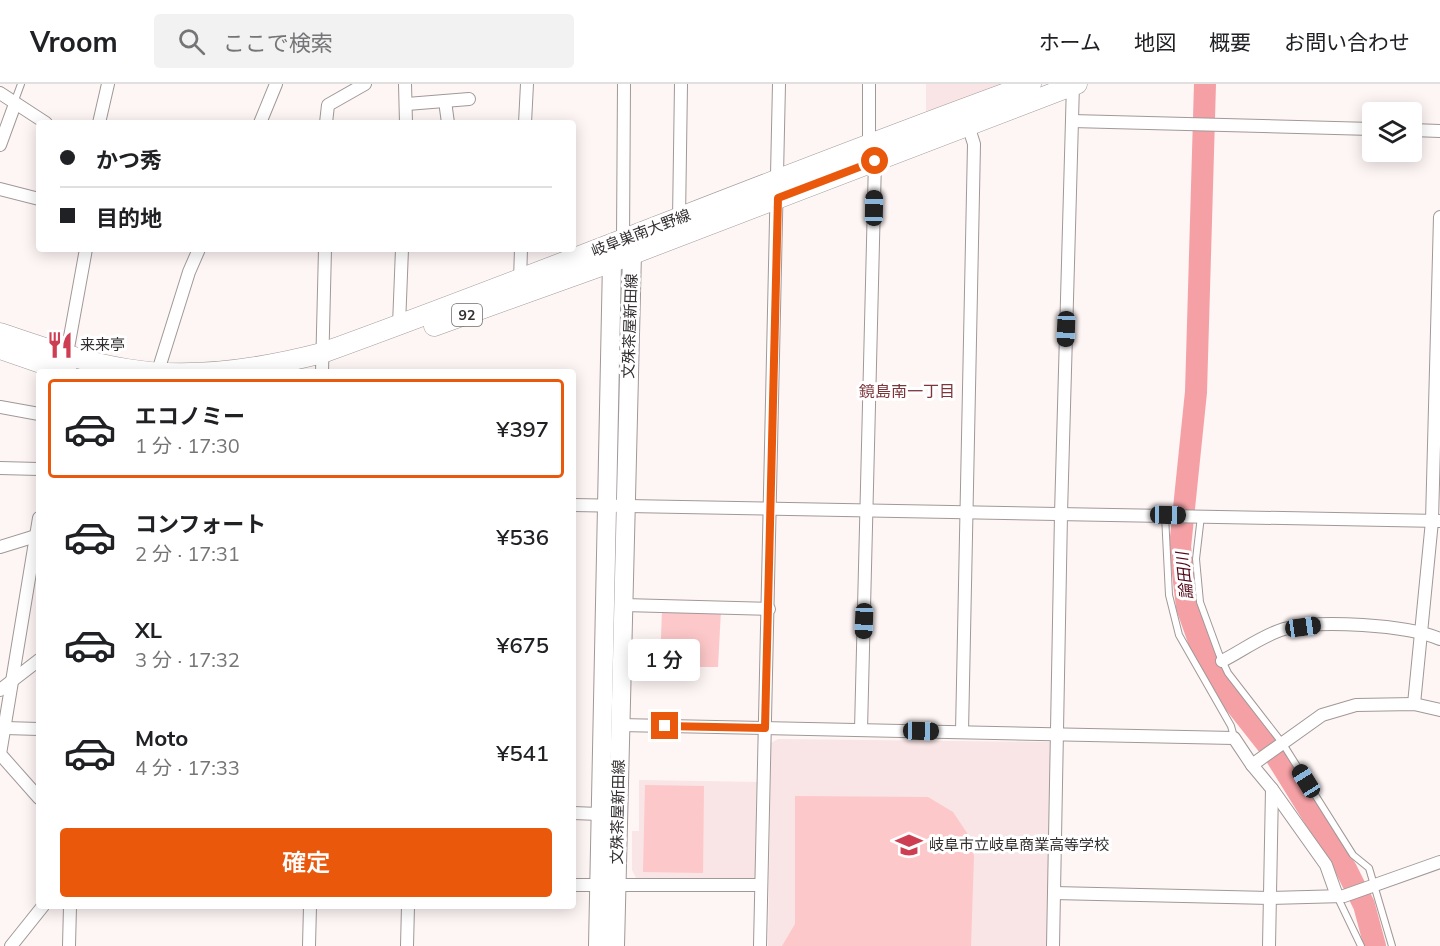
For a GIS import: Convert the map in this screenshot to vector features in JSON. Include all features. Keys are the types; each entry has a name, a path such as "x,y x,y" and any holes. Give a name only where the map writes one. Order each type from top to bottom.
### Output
{"main road":[{"name":"岐阜巣南大野線","path":"322,364 399,325 520,280 628,246 872,152 1031,84"},
{"name":"岐阜巣南大野線","path":"872,152 968,126 1075,84"},
{"name":"岐阜巣南大野線","path":"248,369 322,364 612,262 628,246 679,219 778,188"},
{"name":"文殊茶屋新田線","path":"615,946 599,814 628,246"},
{"name":"文殊茶屋新田線","path":"598,946 607,885 620,725 624,605 616,506 612,262"},
{"name":"岐阜巣南大野線","path":"0,333 65,368"},
{"name":"岐阜巣南大野線","path":"0,349 65,368 129,369"}],"street":[{"path":"100,120 108,84"},
{"path":"261,120 276,84"},
{"path":"326,120 328,105 365,84"},
{"path":"405,84 406,120"},
{"path":"525,120 527,84"},
{"path":"624,84 628,246"},
{"path":"679,219 681,84"},
{"path":"760,946 779,84"},
{"path":"861,730 867,511 872,152 869,84"},
{"path":"1053,946 1060,514 1075,84"},
{"path":"0,93 41,120"},
{"path":"407,104 469,99"},
{"path":"445,101 447,120"},
{"path":"0,146 14,104"},
{"path":"1072,121 1362,129"},
{"path":"962,732 974,144 968,126"},
{"path":"1422,130 1440,131"},
{"path":"0,189 36,198"},
{"path":"1414,704 1421,630 1436,521 1440,217"},
{"path":"65,368 85,252"},
{"path":"159,369 189,272 198,252"},
{"path":"322,364 325,252"},
{"path":"399,325 402,252"},
{"path":"520,280 521,252"},
{"path":"0,407 36,413"},
{"path":"0,468 36,469"},
{"path":"576,505 1436,521"},
{"path":"0,547 36,536"},
{"path":"36,547 0,754 36,795"},
{"path":"624,605 769,609"},
{"path":"1222,661 1283,629 1322,624 1421,630 1440,639"},
{"path":"0,690 36,662"},
{"path":"1255,763 1322,715 1356,705 1414,704 1440,710"},
{"path":"620,725 1234,738 1255,763 1326,865 1341,896"},
{"path":"5,728 36,729"},
{"path":"1269,946 1272,789"},
{"path":"576,813 599,814"},
{"path":"1054,893 1270,898 1341,896 1440,862"},
{"path":"576,885 761,885"},
{"path":"11,946 41,909"},
{"path":"69,946 70,909"},
{"path":"309,946 310,909"},
{"path":"407,946 408,909"}],"lane":[{"path":"14,104 21,84"},
{"path":"1167,515 1169,595 1179,635 1231,726 1234,738"},
{"path":"1199,515 1196,559 1200,602 1222,661 1228,674 1281,746 1353,855 1369,868 1372,885 1392,946"},
{"path":"1341,896 1361,946"}],"shaded area":[{"path":"926,84 1004,84 926,113"},
{"path":"662,609 721,610 718,667 660,667"},
{"name":"岐阜市立岐阜商業高等学校","path":"778,739 1051,742 1047,946 768,946 771,743"},
{"path":"639,780 757,782 755,878 750,882 637,880 632,870 632,831 639,831"},
{"path":"645,785 704,786 703,873 643,872"},
{"path":"795,796 928,797 953,812 967,833 974,856 971,946 782,946 795,924"}],"waterway":[{"name":"論田川","path":"1205,84 1196,392 1180,547 1187,607 1199,641 1218,682 1274,753 1346,869 1364,905 1375,946"}],"place":[{"name":"来来亭","path":"60,345"},
{"name":"岐阜市立岐阜商業高等学校","path":"909,845"}],"district":[{"name":"鏡島南一丁目","path":"907,391"}],"route":[{"path":"665,726 765,728 778,198 875,161"}]}
